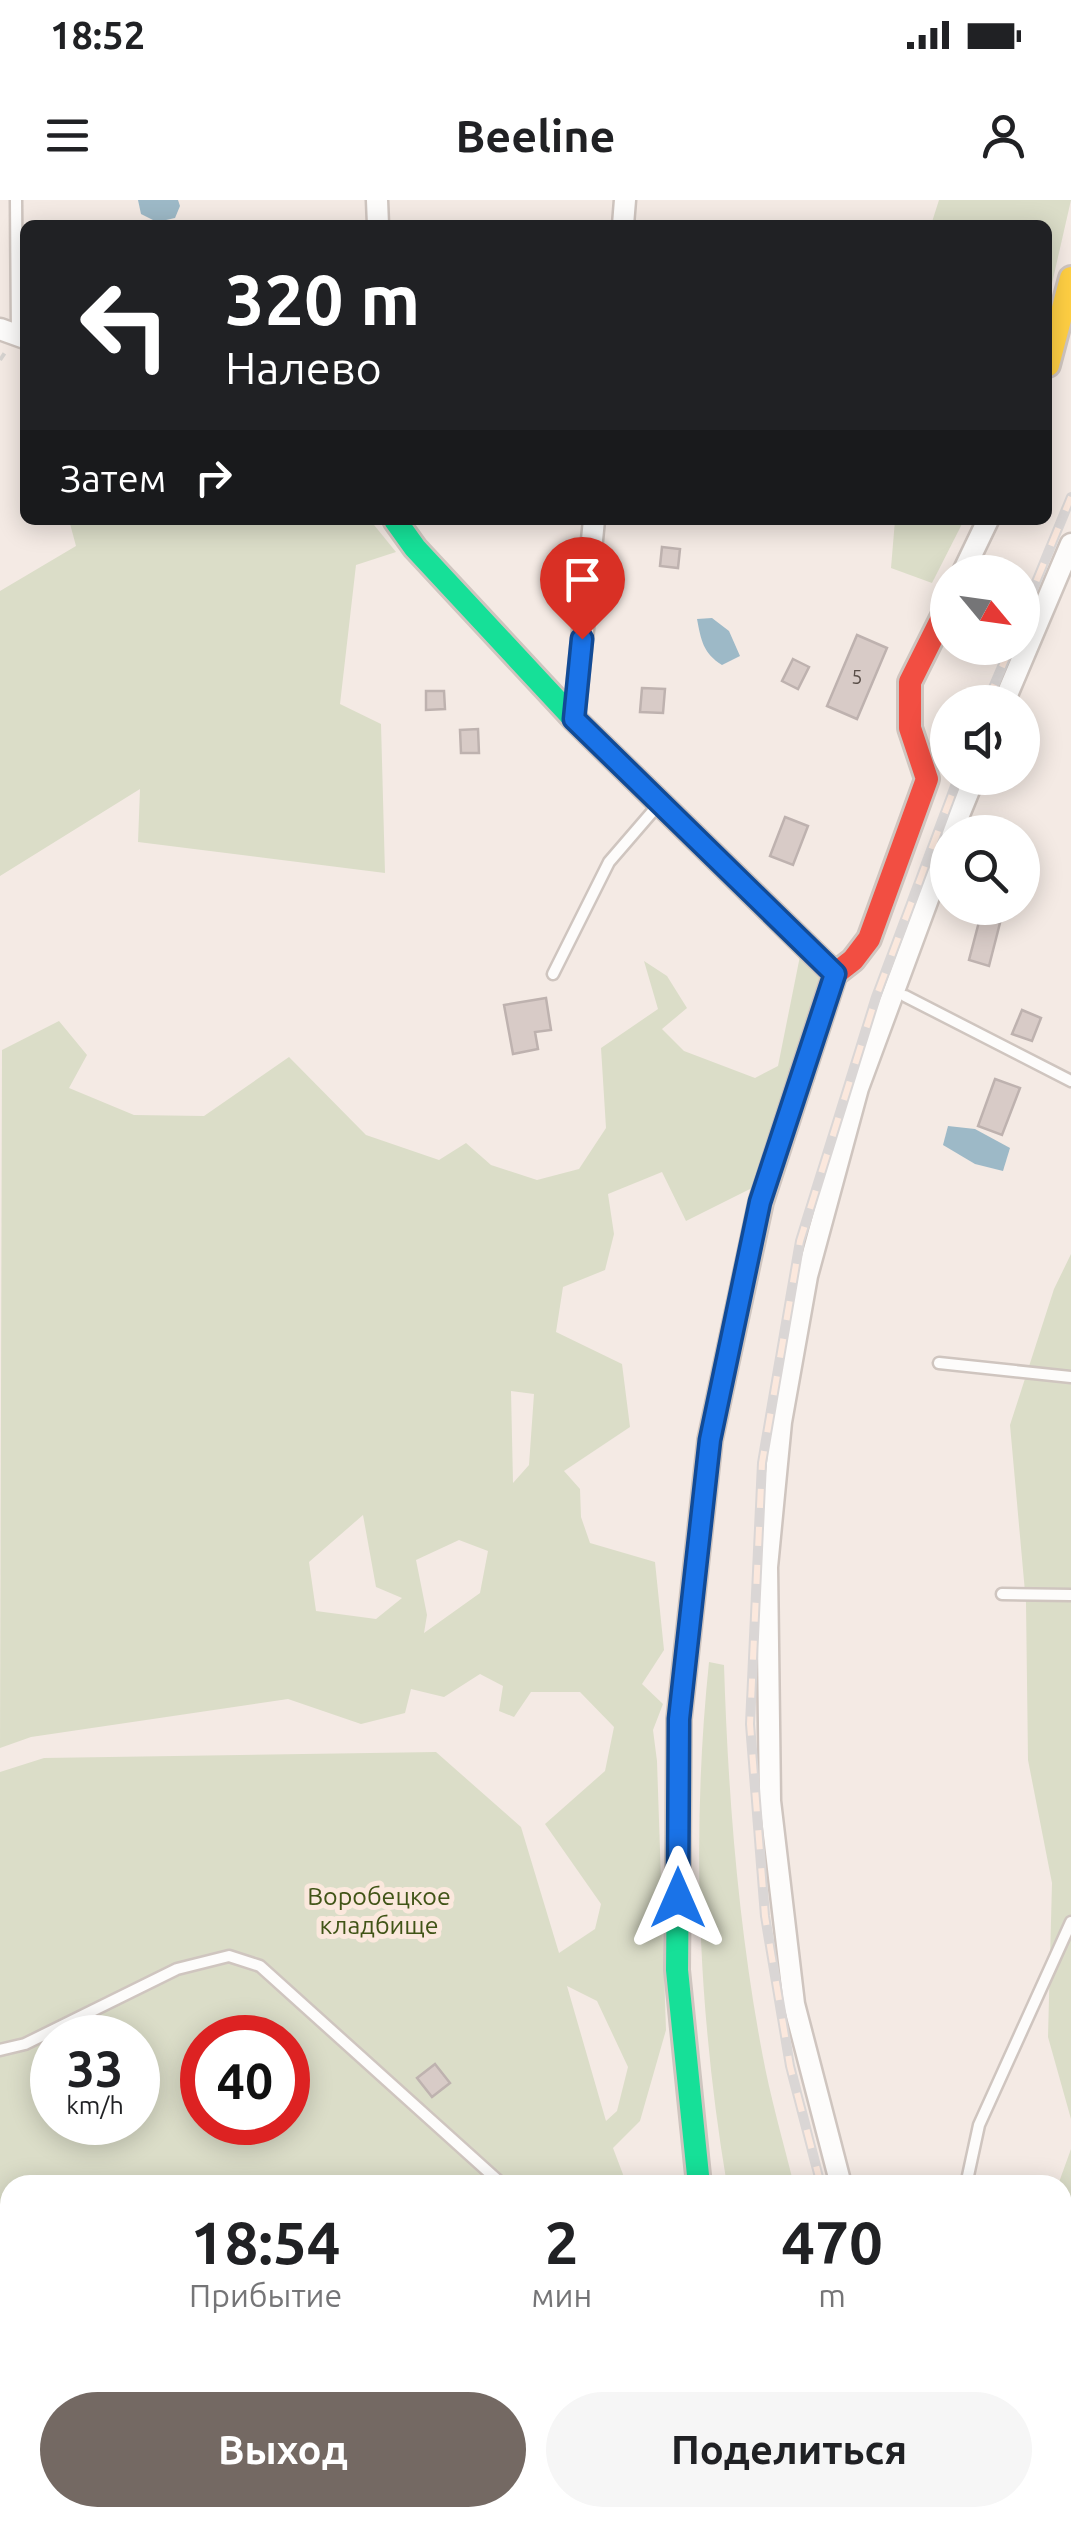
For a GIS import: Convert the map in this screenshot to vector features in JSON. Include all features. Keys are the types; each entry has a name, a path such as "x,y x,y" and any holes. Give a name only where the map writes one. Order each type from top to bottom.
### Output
{"street":[{"path":"1052,350 1071,278"},
{"path":"399,525 415,548 574,719 835,974"},
{"path":"574,719 593,525"},
{"path":"971,555 986,525"},
{"path":"1011,685 1071,544"},
{"path":"698,2175 677,1970 679,1719 710,1440 760,1202 835,974 853,960 869,939 927,779 910,728 910,682 930,642"},
{"path":"838,2175 794,2004 770,1802 767,1567 781,1422 807,1276 858,1088 930,893"}],"lane":[{"path":"14,334 16,200"},
{"path":"552,974 609,862 660,803"},
{"path":"905,996 1071,1081"},
{"path":"939,1363 1071,1377"},
{"path":"1002,1594 1071,1596"},
{"path":"968,2175 979,2125 1071,1922"},
{"path":"0,2050 25,2044 177,1968 230,1956 260,1966 492,2175"}],"green space":[{"path":"939,200 1071,200 1052,283 1052,220 933,220"},
{"path":"70,525 374,525 396,552 356,565 340,704 381,724 385,873 138,842 140,789 0,876 0,591 76,546"},
{"path":"895,525 961,525 946,555 930,555 930,582 891,568"},
{"name":"Воробецкое кладбище","path":"800,956 820,976 756,1186 686,1221 662,1172 608,1194 614,1234 605,1270 563,1287 556,1332 622,1364 630,1427 564,1471 580,1489 581,1517 590,1543 655,1562 664,1650 642,1684 663,1704 653,1730 666,2030 640,2121 613,2148 623,2175 0,2175 0,1772 44,1758 436,1752 521,1827 559,1953 595,1929 601,1904 545,1824 605,1771 614,1727 580,1692 531,1692 514,1717 499,1711 503,1686 480,1674 444,1697 411,1689 405,1713 361,1724 288,1699 31,1737 0,1748 2,1050 59,1021 87,1055 69,1088 134,1115 204,1116 289,1057 366,1135 439,1160 466,1143 491,1165 537,1180 579,1169 606,1128 601,1048 658,1009 644,961 667,976 687,1008 662,1029 684,1051 755,1078 778,1066","holes":["511,1391 534,1394 529,1465 513,1483","363,1515 376,1587 402,1598 376,1619 316,1611 309,1562","459,1540 488,1551 480,1593 424,1633 427,1615 416,1560","567,1986 597,2001 628,2067 617,2111 606,2121"]},
{"path":"1071,1254 1071,2119 1048,2037 1052,1883 1028,1760 1026,1603 1010,1425 1054,1289"},
{"path":"709,1662 724,1665 731,1810 746,1956 765,2069 792,2175 725,2175 709,2055 700,1924 703,1727"},
{"path":"1071,2149 1071,2175 1062,2175"}],"water":[{"path":"138,200 178,200 180,206 175,218 166,220 153,220 141,214"},
{"path":"712,618 729,631 740,656 722,665 704,645 697,619"},
{"path":"948,1126 975,1129 1010,1148 1003,1171 975,1164 943,1145"}],"building":[{"path":"662,547 680,549 678,568 660,566"},
{"path":"550,568 575,568 573,590 550,591"},
{"path":"857,635 887,648 857,719 827,706"},
{"path":"793,659 809,667 798,689 782,681"},
{"path":"642,688 665,689 663,713 640,712"},
{"path":"426,691 444,691 445,709 426,710"},
{"path":"478,729 479,753 461,753 460,730"},
{"path":"785,817 808,826 793,865 770,856"},
{"path":"978,925 999,925 989,966 969,960"},
{"path":"546,998 551,1030 535,1032 538,1049 513,1054 504,1005"},
{"path":"1022,1010 1041,1018 1032,1041 1012,1034"},
{"path":"995,1079 1020,1088 1002,1135 978,1126"},
{"path":"435,2064 450,2083 432,2097 417,2078"}],"railway":[{"path":"1040,572 1071,497"},
{"path":"994,685 1003,665"},
{"path":"818,2175 790,2066 765,1916 750,1724 762,1463 800,1241 876,997 952,795"}],"traffic: fast":[{"path":"399,525 415,548 574,719 835,974 802,1075"},
{"path":"678,1866 677,1970 698,2175"}],"traffic: slow":[{"path":"1052,350 1071,278"},
{"path":"678,1866 679,1719 710,1440 761,1202 802,1075"}],"traffic: jam":[{"path":"835,974 853,960 869,939 927,779 910,728 910,682 930,642"}],"route":[{"path":"582,639 574,719 835,974 760,1202 710,1440 679,1719 678,1898"}]}
